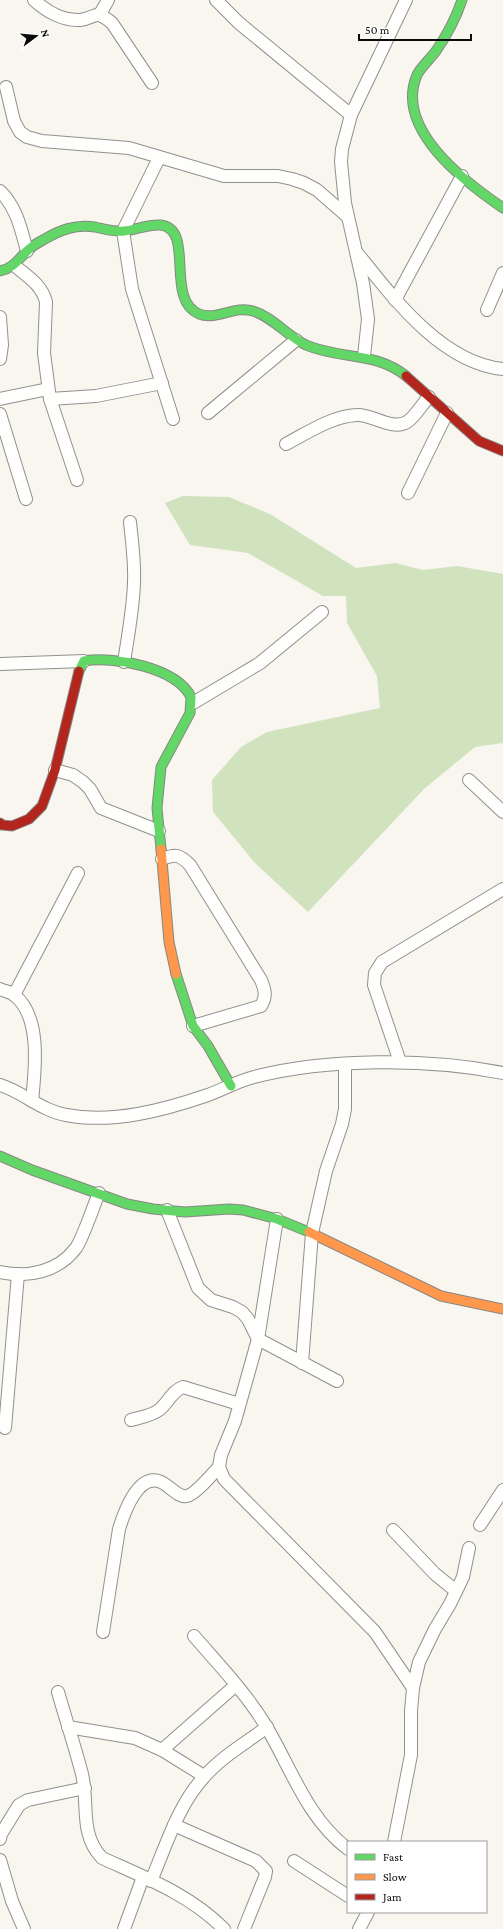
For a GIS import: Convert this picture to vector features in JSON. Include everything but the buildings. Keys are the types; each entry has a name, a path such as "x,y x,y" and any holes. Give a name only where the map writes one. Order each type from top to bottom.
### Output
{"street":[{"path":"34,0 44,9 61,17 80,20 100,14 112,23 152,83"},
{"path":"100,14 108,0"},
{"path":"216,0 239,24 351,115"},
{"path":"364,356 368,319 363,283 348,217 342,149 351,115 406,0"},
{"path":"462,0 448,32 417,75 412,89 413,106 426,136 446,163 486,197 503,208"},
{"path":"6,87 14,121 20,132 27,137 42,141 129,148 224,176 272,176 292,179 317,190 348,217"},
{"path":"159,158 123,231 132,289 173,418"},
{"path":"395,300 462,176"},
{"path":"0,191 12,206 19,220 27,251"},
{"path":"0,271 15,266 27,251 62,229 75,226 123,231 157,225 168,226 176,234 181,290 186,304 192,310 200,314 212,315 242,310 252,311 259,314 296,340 309,346 364,356 382,362 399,370 479,442 503,451"},
{"path":"356,252 395,300 412,318 455,353 475,362 503,369"},
{"path":"15,266 40,288 46,302 44,353 49,394 77,480"},
{"path":"487,310 503,272"},
{"path":"0,318 2,345 0,359"},
{"path":"208,413 296,340"},
{"path":"0,399 49,394 96,396 162,383"},
{"path":"286,444 329,423 356,415 367,416 398,425 407,422 429,396"},
{"path":"408,493 447,413"},
{"path":"0,414 26,500"},
{"path":"124,662 133,604 134,582 134,558 130,522"},
{"path":"193,703 260,663 322,612"},
{"path":"0,664 84,661 102,658 151,669 166,675 179,683 189,693 193,703 190,712 160,767 157,808 169,942 176,972 193,1026 208,1046 230,1086"},
{"path":"0,823 12,826 29,819 42,806 55,770 77,677 84,661"},
{"path":"55,770 72,775 83,782 90,789 101,808 159,831"},
{"path":"469,780 503,812"},
{"path":"162,858 175,854 183,858 190,865 261,980 265,990 266,998 260,1006 193,1026"},
{"path":"14,995 78,874"},
{"path":"400,1062 374,985 375,973 382,962 503,889"},
{"path":"0,989 14,995 23,1006 30,1020 35,1044 32,1101"},
{"path":"0,1085 64,1115 84,1117 121,1116 160,1109 209,1094 252,1078 295,1068 400,1062 453,1066 503,1073"},
{"path":"302,1363 312,1233 326,1171 342,1124 345,1109 345,1064"},
{"path":"0,1156 32,1170 127,1204 185,1212 229,1209 243,1210 277,1219 312,1233 422,1288 442,1296 503,1309"},
{"path":"0,1272 18,1274 44,1271 62,1261 76,1247 99,1193"},
{"path":"167,1210 198,1288 211,1300 242,1312 248,1319 258,1339 337,1381"},
{"path":"277,1219 258,1339 239,1404 221,1455 219,1467 224,1479 375,1632 413,1688"},
{"path":"5,1428 18,1274"},
{"path":"131,1420 152,1414 161,1409 177,1389 182,1388 239,1404"},
{"path":"104,1632 119,1529 140,1486 146,1481 153,1480 161,1482 181,1495 187,1496 219,1467"},
{"path":"480,1525 503,1490"},
{"path":"393,1530 435,1574 456,1591"},
{"path":"394,1841 411,1755 411,1711 413,1688 419,1662 426,1645 463,1577 469,1548"},
{"path":"194,1636 255,1709 267,1727 295,1781 311,1807 323,1824 347,1848"},
{"path":"162,1750 236,1685"},
{"path":"58,1692 85,1788 86,1824 94,1849 102,1858 188,1899 207,1913 224,1929"},
{"path":"68,1727 123,1734 135,1738 162,1750 204,1776"},
{"path":"124,1929 188,1797 204,1776 267,1727"},
{"path":"0,1839 1,1834 19,1805 39,1797 85,1788"},
{"path":"174,1825 256,1862 266,1871 244,1929"},
{"path":"0,1860 21,1928"},
{"path":"294,1861 347,1895"},
{"path":"359,1929 367,1913"}],"green space":[{"path":"183,496 229,497 270,514 356,568 395,563 423,570 457,566 503,574 503,743 475,747 424,789 308,912 255,863 213,812 212,780 241,747 267,732 380,708 377,676 347,623 346,596 323,596 248,553 190,545 165,503"}],"traffic: fast":[{"path":"462,0 444,39 417,75 413,95 415,115 424,134 437,152 453,169 470,184 503,208"},
{"path":"0,271 12,266 36,244 55,233 74,227 88,226 120,231 151,225 160,225 171,229 176,238 179,251 183,294 189,306 199,314 212,316 239,310 253,311 274,322 306,345 332,353 370,359 394,368 406,376"},
{"path":"79,671 84,661 111,660 127,662 158,671 172,678 183,687 191,697 190,713 161,767 157,808 161,849"},
{"path":"176,974 193,1026 208,1046 231,1086"},
{"path":"0,1156 32,1170 127,1204 153,1209 185,1212 229,1209 243,1210 277,1219 309,1232"}],"traffic: slow":[{"path":"161,849 169,942 176,974"},
{"path":"309,1232 441,1296 503,1309"}],"traffic: jam":[{"path":"406,376 479,441 503,451"},
{"path":"0,823 2,825 12,826 29,819 42,806 55,770 79,671"}]}
